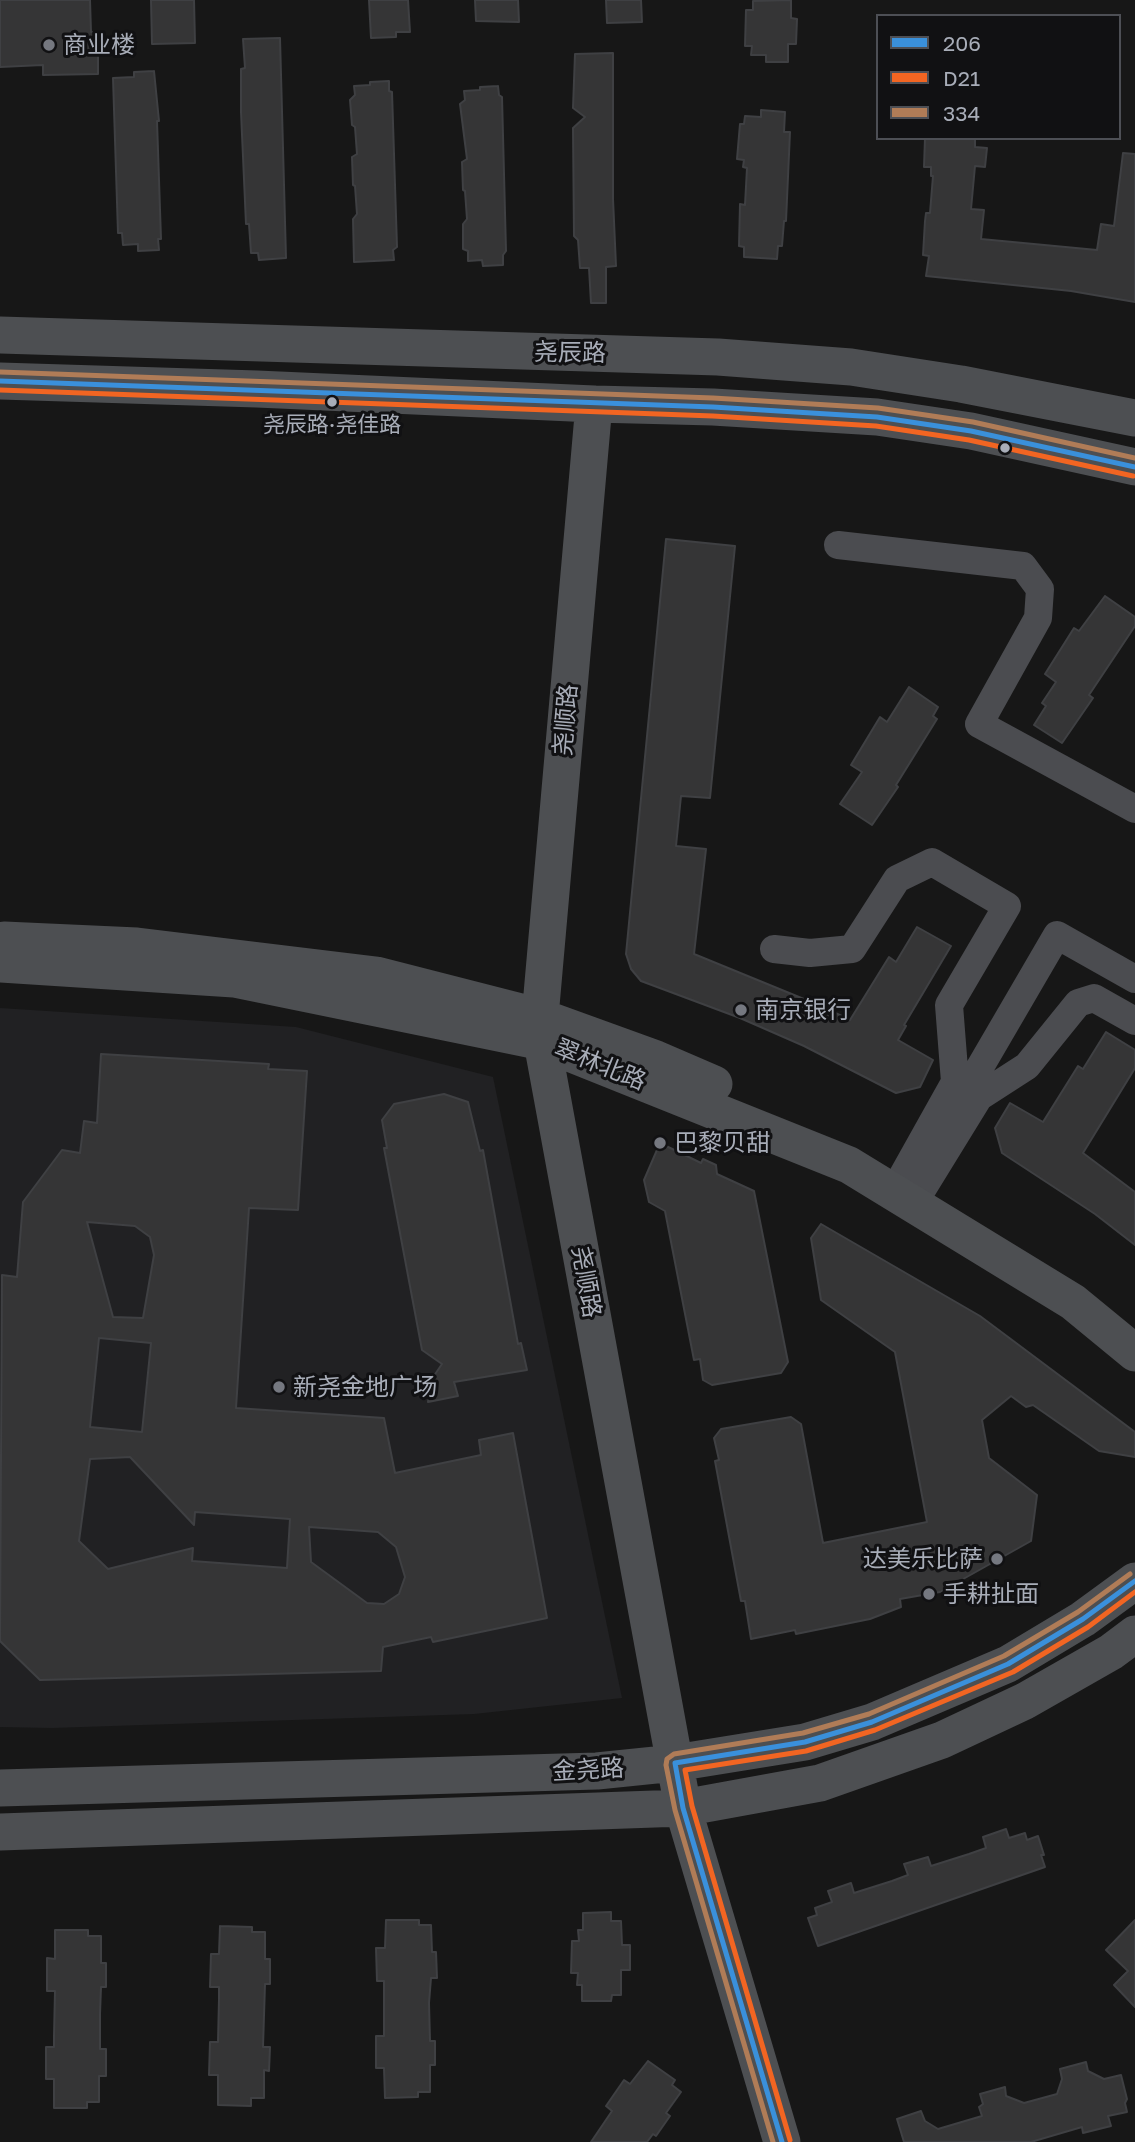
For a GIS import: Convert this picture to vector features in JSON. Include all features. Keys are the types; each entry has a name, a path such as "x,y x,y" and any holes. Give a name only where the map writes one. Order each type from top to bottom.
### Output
{"main road":[{"name":"尧辰路","path":"0,335 732,358 863,369 961,384 1135,418"},
{"name":"尧辰路","path":"0,381 713,407 877,417 971,431 1135,467"},
{"name":"尧顺路","path":"594,404 541,1030 683,1808 782,2142"},
{"name":"翠林北路","path":"0,940 137,946 376,975 541,1030 656,1059 835,1136 1078,1281 1135,1326"},
{"name":"翠林北路","path":"0,964 234,979 541,1030 849,1165 1073,1302 1135,1353"},
{"name":"金尧路","path":"0,1788 597,1771 675,1763 805,1742 872,1722 1008,1664 1083,1619 1135,1581"},
{"name":"金尧路","path":"0,1832 683,1808 820,1783 942,1740 1025,1701 1111,1652 1135,1634"}],"street":[{"path":"838,545 1023,566 1040,589 1038,618 978,724 1135,809"},
{"path":"774,949 810,953 852,949 897,879 932,862 1007,906 949,1005 955,1082 913,1182"},
{"path":"913,1182 1057,935 1135,979"},
{"path":"913,1182 978,1097 1027,1066 1078,1003 1094,998 1135,1021"}],"shaded area":[{"name":"新尧金地广场","path":"0,1008 296,1027 493,1077 622,1698 474,1714 52,1728 0,1727"}],"building":[{"name":"商业楼","path":"0,0 90,0 91,32 98,32 98,74 43,75 43,65 0,67"},
{"path":"151,0 194,0 195,43 152,44"},
{"path":"369,0 408,0 410,32 396,32 396,37 371,38"},
{"path":"475,0 518,0 519,22 476,21"},
{"path":"606,0 641,0 642,22 607,23"},
{"path":"791,0 791,18 797,19 796,44 788,44 788,62 766,62 766,55 751,55 752,46 745,46 746,10 753,10 753,1"},
{"path":"280,38 286,258 259,260 258,253 251,253 249,224 246,224 241,112 241,69 245,68 243,39"},
{"path":"613,53 616,266 606,267 606,303 591,303 589,268 580,268 578,240 574,236 573,128 585,117 573,108 575,54"},
{"path":"154,71 159,121 161,239 158,239 159,250 138,251 138,244 123,245 122,233 118,233 113,78 134,77 134,72"},
{"path":"389,81 389,91 392,92 397,247 393,250 394,260 354,262 353,219 357,214 352,157 357,154 350,100 355,95 354,86"},
{"path":"498,86 499,95 502,97 506,251 503,265 483,266 482,260 468,261 468,251 463,249 463,224 467,219 462,162 467,159 460,104 465,100 464,91"},
{"path":"761,110 785,112 784,132 790,132 786,221 777,259 744,257 744,247 739,246 740,204 745,205 747,168 743,167 744,160 737,159 740,124 744,124 745,116 761,117"},
{"path":"925,140 975,140 975,147 987,148 985,167 975,166 971,209 984,210 981,239 1097,250 1101,224 1114,226 1123,153 1135,154 1135,302 1071,291 926,276 929,256 923,255 925,221 926,213 930,213 933,176 931,167 924,167"},
{"path":"666,539 735,546 710,798 681,796 676,846 706,849 694,954 850,1020 889,957 896,962 917,927 951,946 904,1025 906,1026 898,1040 933,1060 920,1087 896,1093 804,1046 740,1018 641,981 631,969 626,954"},
{"path":"1105,596 1135,617 1135,626 1089,695 1093,698 1062,743 1034,725 1046,706 1042,703 1056,682 1045,674 1074,628 1079,631"},
{"path":"909,687 938,707 933,716 937,719 896,785 898,787 872,825 840,804 862,772 851,765 880,717 887,722"},
{"path":"1106,1032 1135,1050 1135,1068 1083,1153 1135,1192 1135,1245 1095,1214 1002,1153 995,1128 1010,1103 1043,1122 1078,1066 1083,1069"},
{"path":"101,1054 269,1064 268,1069 307,1071 298,1210 249,1208 236,1408 384,1418 395,1473 481,1455 479,1440 513,1433 547,1618 433,1642 431,1637 383,1647 381,1671 40,1680 0,1641 2,1275 17,1277 23,1202 62,1150 80,1153 84,1121 97,1123","holes":["87,1222 135,1226 150,1237 154,1255 143,1318 113,1317","99,1338 151,1343 142,1432 90,1427","130,1457 194,1525 195,1512 290,1519 287,1568 192,1561 193,1548 108,1569 79,1541 90,1459","309,1527 378,1532 396,1547 405,1577 399,1594 384,1604 367,1603 311,1562"]},
{"path":"444,1094 468,1102 480,1151 483,1150 518,1344 521,1343 527,1370 454,1382 458,1396 428,1402 430,1386 427,1386 442,1364 422,1350 384,1148 387,1148 382,1120 394,1104"},
{"path":"660,1143 701,1163 703,1159 716,1165 717,1174 754,1191 788,1362 781,1373 712,1385 703,1380 700,1359 694,1360 665,1211 649,1202 644,1180"},
{"path":"821,1224 980,1316 1135,1432 1135,1457 1099,1451 1033,1405 1026,1407 1011,1396 982,1420 989,1458 1037,1495 1031,1541 940,1592 900,1599 901,1607 870,1619 796,1634 795,1630 751,1639 745,1601 741,1601 715,1461 719,1460 714,1438 721,1429 791,1417 801,1424 823,1543 927,1522 895,1352 821,1300 811,1238"},
{"path":"1006,1829 1009,1838 1025,1833 1027,1840 1038,1836 1045,1867 818,1946 808,1918 817,1915 815,1908 832,1902 828,1891 851,1883 854,1893 892,1881 908,1875 904,1864 928,1857 931,1866 969,1854 986,1848 983,1837"},
{"path":"611,1912 611,1921 621,1921 622,1945 630,1945 630,1970 621,1970 621,1995 612,1995 611,2001 582,2001 582,1985 577,1985 578,1973 571,1973 572,1941 579,1941 578,1930 583,1930 583,1913"},
{"path":"386,1920 419,1920 419,1925 431,1925 432,1952 436,1952 437,1978 431,1978 429,2003 430,2041 435,2041 435,2065 430,2065 430,2092 418,2092 418,2097 385,2098 384,2068 376,2068 376,2036 384,2036 384,1981 377,1981 376,1948 385,1948"},
{"path":"1135,1920 1135,2007 1114,1985 1128,1971 1106,1950"},
{"path":"220,1926 252,1927 252,1932 265,1932 265,1959 270,1959 270,1984 265,1984 263,2047 270,2047 269,2071 264,2070 264,2098 251,2098 251,2106 218,2105 218,2075 209,2075 210,2042 218,2042 219,1999 219,1987 210,1987 211,1954 219,1954"},
{"path":"55,1930 88,1930 88,1936 101,1936 101,1963 106,1963 106,1987 101,1987 100,2049 106,2049 106,2076 99,2076 99,2102 87,2102 87,2108 54,2108 54,2079 46,2079 46,2047 54,2047 55,1991 47,1991 47,1958 55,1959"},
{"path":"648,2061 675,2080 672,2085 681,2092 666,2113 670,2116 656,2136 653,2134 647,2142 591,2142 612,2111 606,2106 624,2080 630,2084"},
{"path":"1086,2062 1088,2071 1104,2079 1121,2075 1127,2112 1108,2116 1111,2126 1083,2133 1082,2127 1031,2142 904,2142 897,2119 921,2111 925,2121 938,2129 982,2116 979,2107 983,2104 980,2094 1005,2087 1006,2096 1024,2103 1057,2094 1062,2079 1060,2069"}],"transit line":[{"name":"334","path":"0,372 713,398 878,408 973,422 1135,458"},
{"name":"206","path":"0,381 713,407 877,417 971,431 1135,467"},
{"name":"D21","path":"0,390 713,416 876,426 969,440 1133,476"},
{"name":"334","path":"773,2142 675,1810 667,1759 674,1754 803,1733 869,1714 1004,1656 1078,1612 1130,1574"},
{"name":"206","path":"782,2142 683,1808 675,1763 805,1742 872,1722 1008,1664 1083,1619 1135,1581"},
{"name":"D21","path":"790,2140 692,1806 685,1770 806,1751 875,1730 1013,1672 1088,1627 1135,1592"}],"place":[{"name":"商业楼","path":"49,45"},
{"name":"尧辰路·尧佳路","path":"332,402"},
{"name":"南京银行","path":"741,1010"},
{"name":"巴黎贝甜","path":"660,1143"},
{"name":"新尧金地广场","path":"279,1387"},
{"name":"达美乐比萨","path":"997,1559"},
{"name":"手耕扯面","path":"929,1594"}]}
